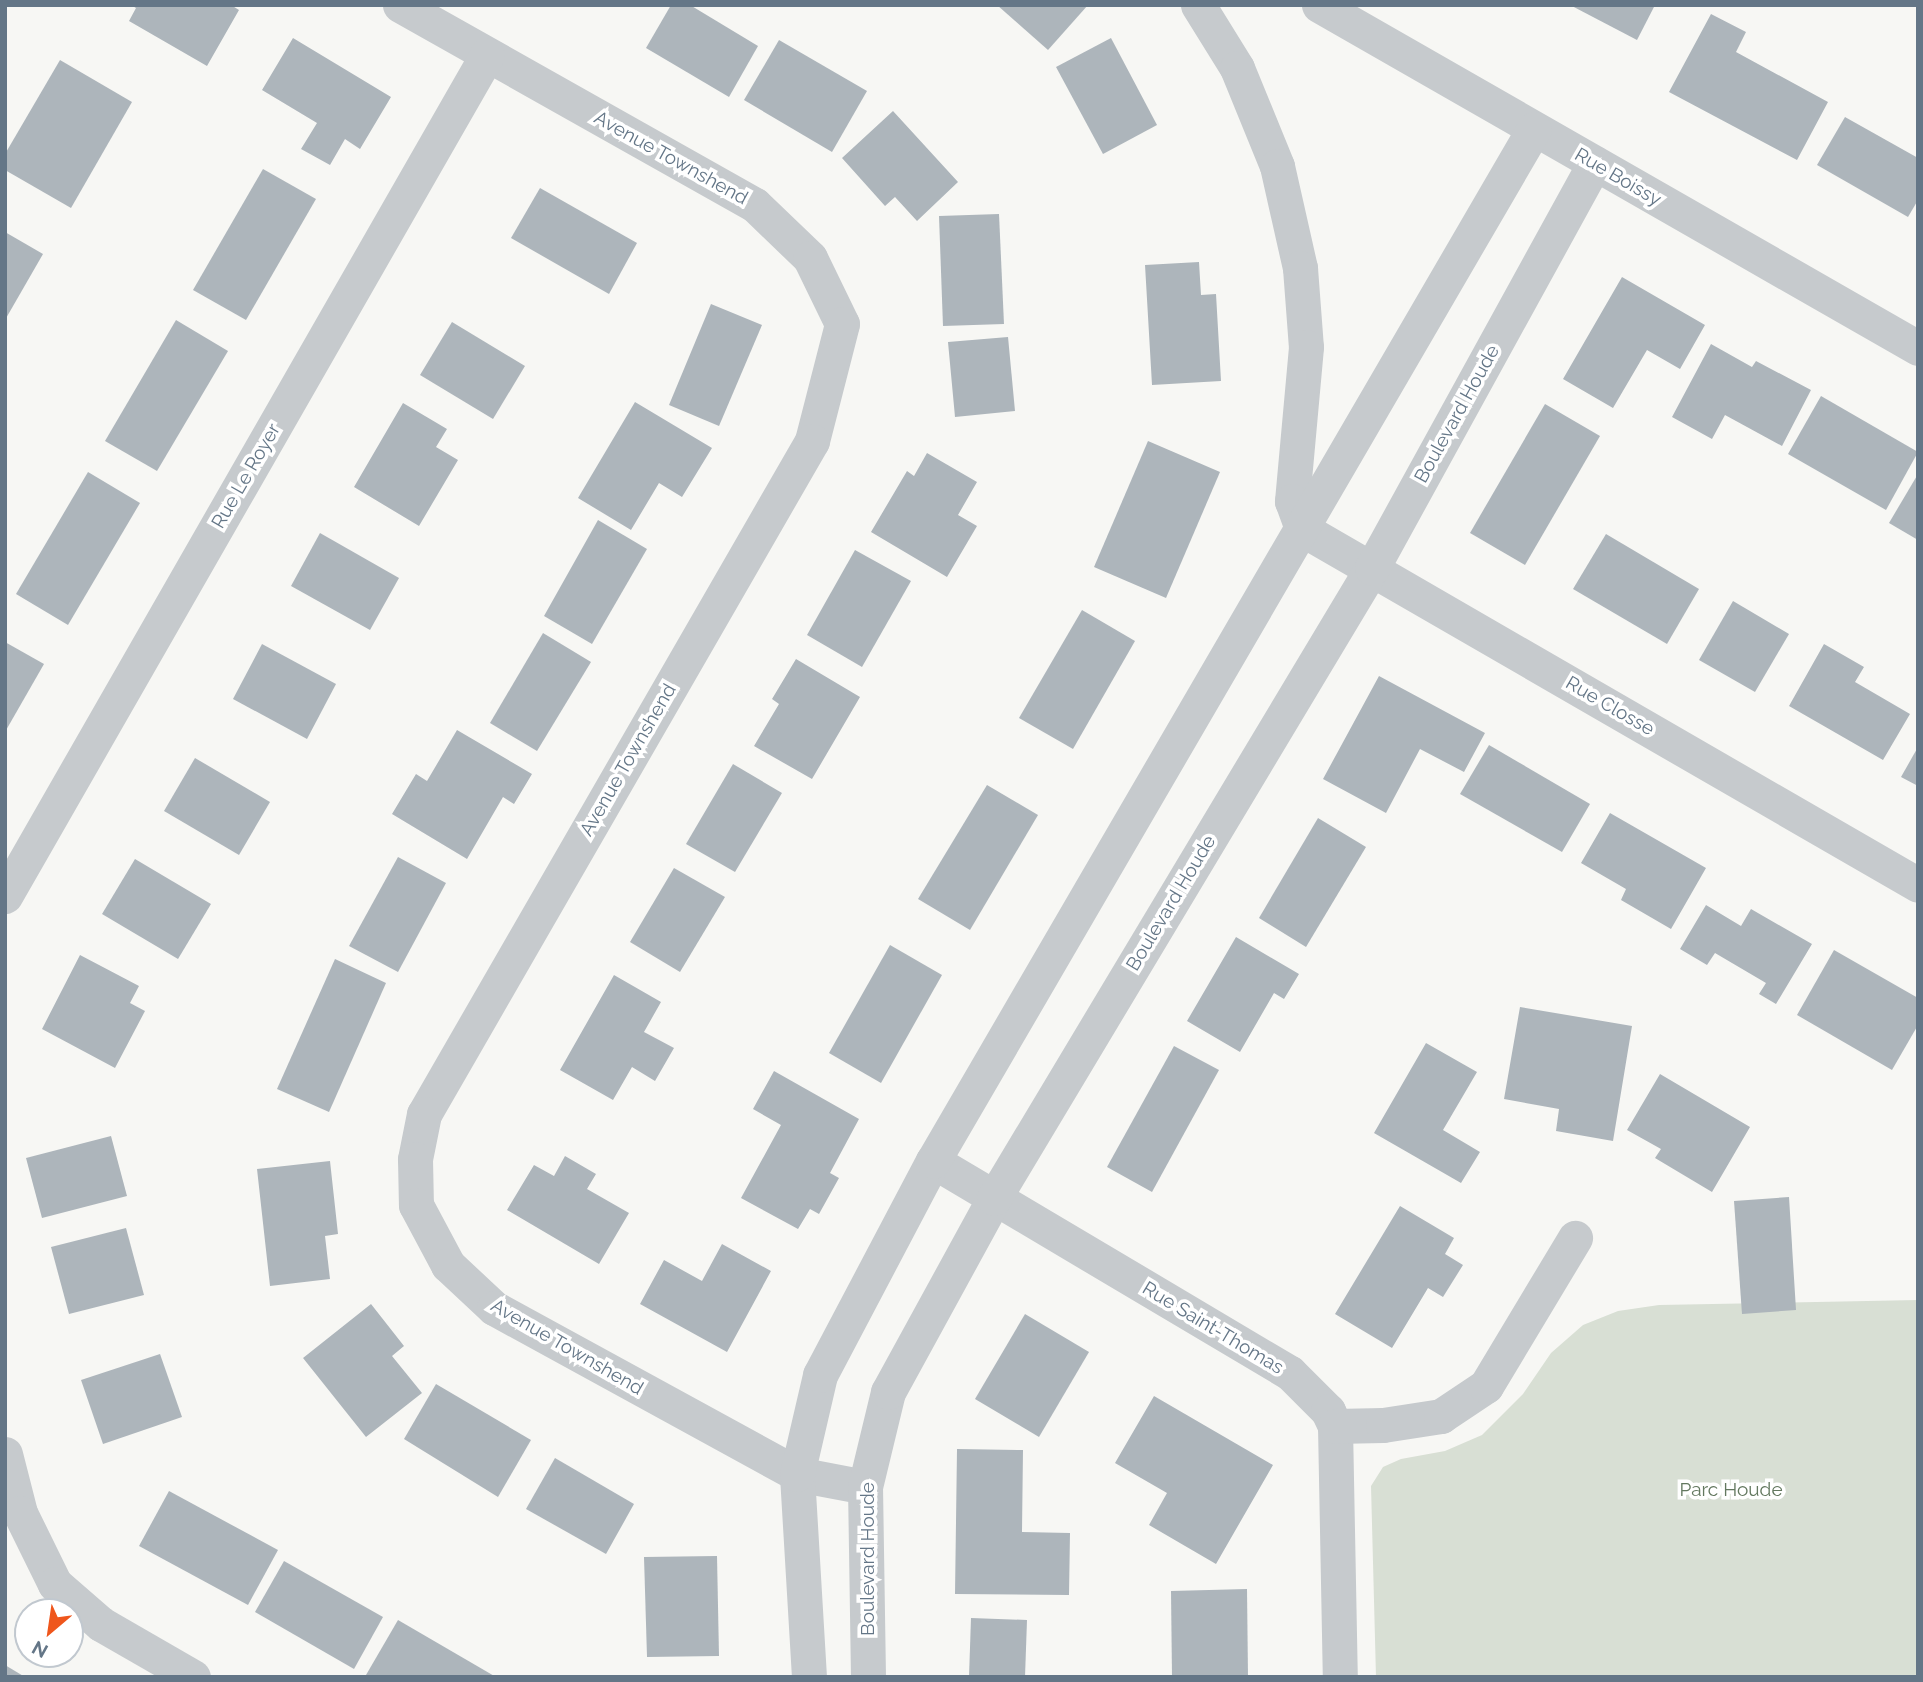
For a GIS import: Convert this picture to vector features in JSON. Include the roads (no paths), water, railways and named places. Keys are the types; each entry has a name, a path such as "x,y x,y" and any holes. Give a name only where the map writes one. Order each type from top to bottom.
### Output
{"street":[{"name":"Avenue Townshend","path":"400,5 755,205 810,258 842,324 812,441 424,1114 415,1159 416,1205 447,1265 494,1308 797,1474 865,1487"},
{"path":"1198,5 1237,68 1277,166 1300,268 1306,347 1292,501 1303,528"},
{"name":"Rue Boissy","path":"1319,5 1918,348"},
{"name":"Rue Le Royer","path":"5,896 487,55"},
{"path":"808,1677 797,1474 820,1375 933,1161 1534,129"},
{"name":"Boulevard Houde","path":"868,1677 865,1487 888,1392 993,1198 1372,568 1595,163"},
{"name":"Rue Closse","path":"1303,528 1918,885"},
{"name":"Rue Saint-Thomas","path":"933,1161 1290,1373 1328,1411 1335,1426"},
{"path":"1340,1677 1335,1426 1383,1425 1441,1416 1486,1386 1575,1238"},
{"path":"5,1454 20,1513 55,1584 101,1624 192,1677"}],"park label":[{"name":"Parc Houde","path":"1731,1490"}]}
